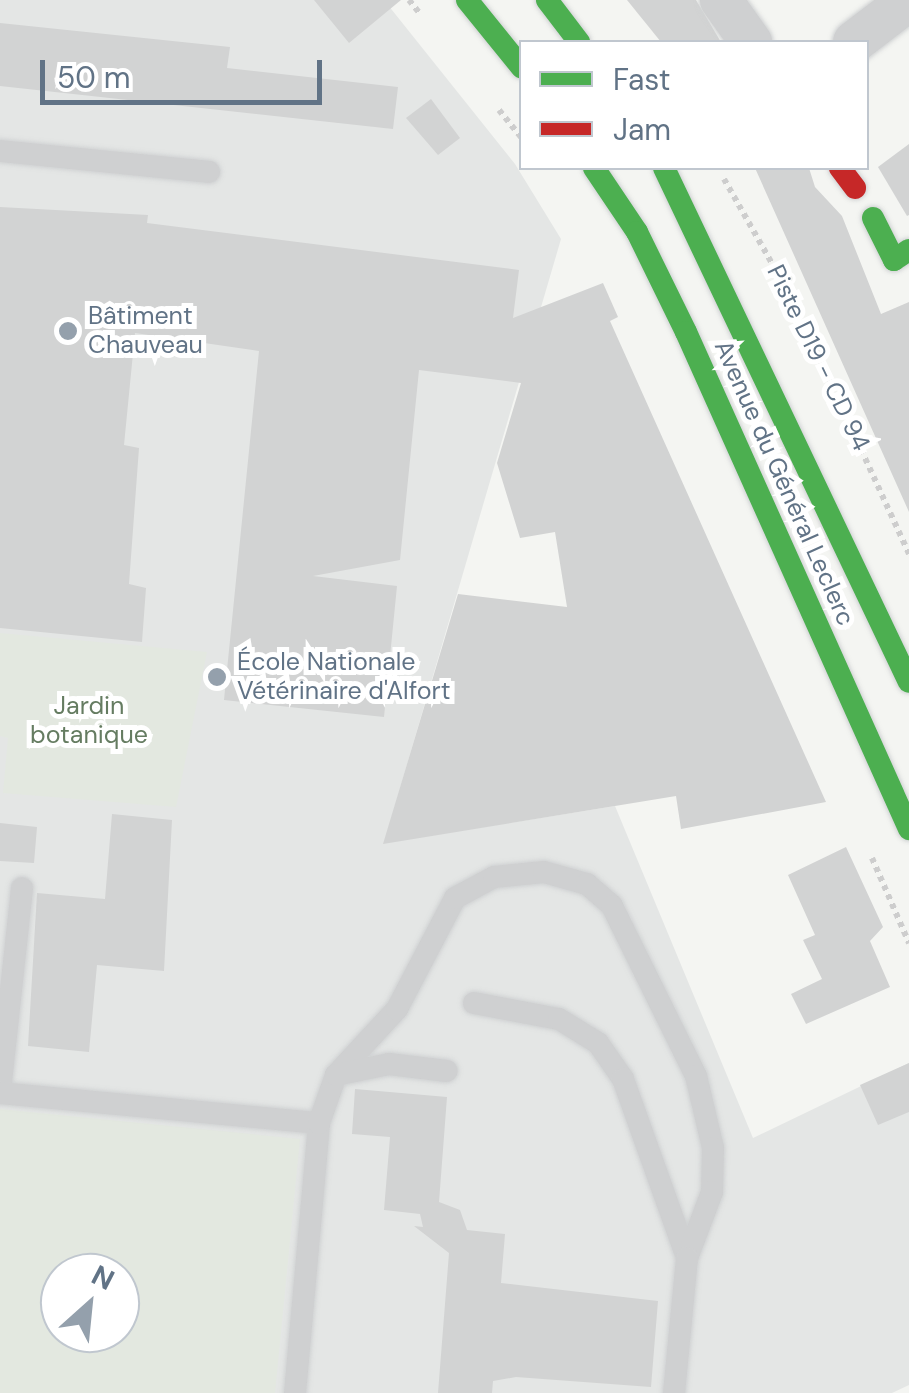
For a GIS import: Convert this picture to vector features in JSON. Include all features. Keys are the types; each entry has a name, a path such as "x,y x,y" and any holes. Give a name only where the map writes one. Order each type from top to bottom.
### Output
{"main road":[{"path":"467,0 519,64"},
{"path":"546,0 577,40"},
{"name":"Avenue du Général Leclerc","path":"595,170 637,232 686,332 909,829"},
{"path":"842,170 855,188"},
{"name":"Avenue du Général Leclerc","path":"674,171 909,682"},
{"path":"873,218 902,255"}],"street":[{"path":"721,0 750,40"},
{"path":"857,40 909,0"}],"lane":[{"path":"0,151 209,172"},
{"path":"294,1393 318,1123 336,1075 398,1009 456,898 494,877 544,872 587,884 612,906 696,1076 713,1148 712,1192 687,1258 674,1393"},
{"path":"22,888 0,1092 318,1123"},
{"path":"474,1003 559,1019 598,1043 624,1079 687,1258"},
{"path":"336,1075 389,1064 448,1071"}],"path":[{"name":"Piste D19 - CD 94","path":"717,170 790,294 909,554"}],"shaded area":[{"name":"École Nationale Vétérinaire d'Alfort","path":"0,0 384,0 515,164 561,239 384,843 615,806 753,1138 909,1063 909,1385 892,1393 0,1393"}],"green space":[{"name":"Jardin botanique","path":"0,633 207,652 176,807 3,793 8,738 0,736"},
{"path":"0,1109 300,1139 275,1393 0,1393"}],"building":[{"path":"314,0 401,0 349,43"},
{"path":"627,0 696,0 720,40 659,40"},
{"path":"0,23 230,47 227,68 398,87 393,129 0,86"},
{"path":"431,99 460,138 438,155 406,118"},
{"path":"909,144 909,215 907,216 878,167"},
{"path":"756,170 810,170 815,187 842,216 881,314 909,302 909,512"},
{"path":"0,207 148,215 147,223 519,270 513,318 603,283 618,317 610,321 826,802 681,829 676,796 383,844 458,594 567,607 555,532 520,538 497,463 521,383 419,370 400,560 313,576 397,586 384,717 224,700 259,351 135,333 124,445 139,448 129,584 146,588 142,642 0,628"},
{"path":"112,814 172,820 164,971 97,965 89,1052 28,1046 37,893 105,899"},
{"path":"0,823 37,827 34,863 0,861"},
{"path":"846,847 883,927 870,941 890,987 806,1024 791,994 822,979 803,940 815,935 788,875"},
{"path":"909,1063 909,1112 878,1125 860,1085"},
{"path":"355,1089 447,1097 439,1202 460,1210 467,1230 505,1234 501,1283 658,1301 651,1387 516,1377 493,1381 492,1393 438,1393 449,1253 414,1226 423,1227 420,1214 384,1210 390,1137 352,1134"}],"traffic: fast":[{"path":"467,0 519,64"},
{"path":"547,0 577,40"},
{"path":"595,170 637,232 686,332 909,829"},
{"path":"665,170 909,682"},
{"path":"873,218 894,260 909,250"}],"traffic: jam":[{"path":"842,170 855,188"}],"place":[{"name":"Bâtiment Chauveau","path":"68,331"},
{"name":"École Nationale Vétérinaire d'Alfort","path":"217,677"}]}
